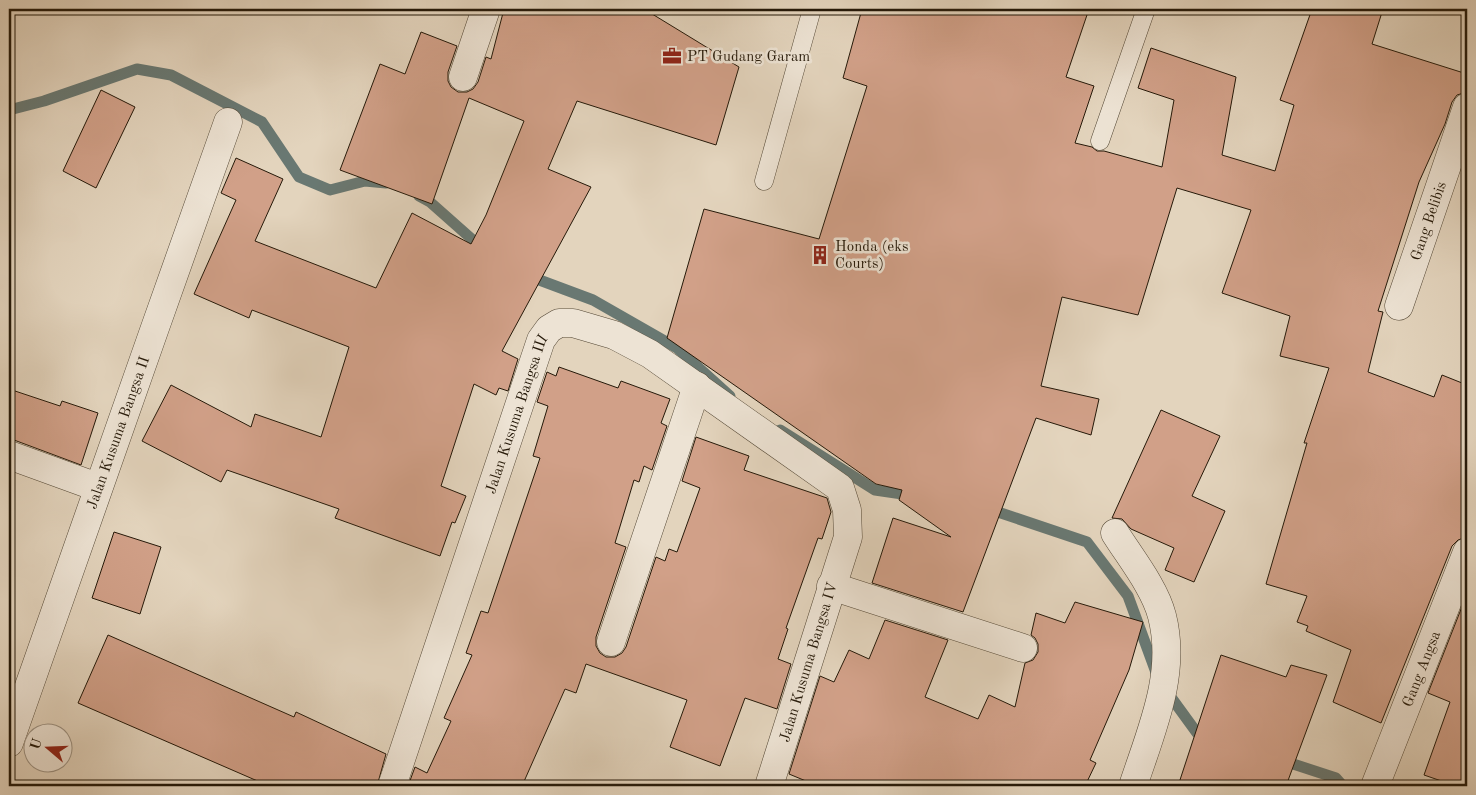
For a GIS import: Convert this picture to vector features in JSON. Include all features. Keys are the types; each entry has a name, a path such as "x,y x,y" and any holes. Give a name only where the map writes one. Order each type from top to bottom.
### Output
{"street":[{"path":"463,77 486,9"},
{"name":"Gang Belibis","path":"1399,306 1467,107"},
{"name":"Jalan Kusuma Bangsa II","path":"9,743 97,487 141,369 228,122"},
{"name":"Jalan Kusuma Bangsa III","path":"392,786 541,340 549,329 559,323 574,323 614,335 650,354 840,488 847,510 848,537"},
{"path":"611,642 697,386"},
{"path":"9,454 97,487"},
{"path":"1115,533 1148,584 1162,614 1167,644 1163,687 1133,786"},
{"name":"Jalan Kusuma Bangsa IV","path":"769,786 848,537"},
{"name":"Gang Angsa","path":"1375,786 1467,552"},
{"path":"831,586 1022,648"}],"lane":[{"path":"764,181 812,9"},
{"path":"1100,141 1146,9"}],"building":[{"path":"504,9 644,9 739,67 716,145 577,101 548,169 591,187 502,351 518,359 508,391 499,388 496,395 474,384 441,486 466,496 455,523 452,522 440,556 335,518 339,509 227,470 221,482 142,441 171,385 251,427 255,414 321,437 349,347 252,310 249,318 194,294 236,200 221,193 236,158 283,179 255,241 376,288 412,213 471,244 486,215 524,121 469,98 432,204 340,170 380,64 405,74 421,32 457,46 448,72 448,81 451,87 458,92 467,92 473,89 478,82 486,57 491,59"},
{"path":"862,9 1089,9 1066,77 1094,86 1075,143 1092,147 1097,151 1104,151 1162,167 1174,100 1138,88 1151,48 1236,77 1222,155 1275,171 1294,105 1280,100 1312,9 1383,9 1372,44 1467,74 1467,92 1457,95 1452,102 1445,124 1419,182 1378,311 1383,312 1368,372 1434,397 1442,375 1467,385 1467,537 1458,540 1452,546 1381,723 1333,702 1351,650 1306,631 1308,626 1297,622 1307,596 1266,584 1307,443 1304,443 1329,368 1280,356 1290,316 1222,293 1251,210 1177,188 1138,315 1062,297 1041,386 1099,399 1091,435 1036,418 963,612 872,583 893,518 951,537 899,500 902,490 876,484 667,338 704,209 819,239 867,86 843,78"},
{"path":"101,90 135,107 96,188 63,171"},
{"path":"559,367 618,388 621,381 670,399 661,423 667,426 652,470 644,466 639,482 634,480 615,543 626,547 596,637 596,646 600,653 606,657 615,657 622,653 626,647 656,557 665,561 669,549 677,552 700,488 682,481 696,437 749,456 744,470 827,498 831,512 822,539 818,538 786,628 788,629 778,659 791,664 777,709 745,698 720,766 670,747 687,700 586,664 576,693 565,689 522,786 408,786 415,767 427,773 451,721 444,718 472,655 466,653 481,611 488,613 540,458 533,456 548,406 537,402 547,372 556,376"},
{"path":"9,389 60,406 62,401 98,413 81,465 14,440 9,440"},
{"path":"1161,410 1220,436 1192,496 1225,511 1194,582 1165,570 1174,548 1131,529 1122,519 1112,518"},
{"path":"114,532 161,547 140,614 92,598"},
{"path":"1467,594 1467,786 1456,786 1424,775 1450,702 1428,693"},
{"path":"1075,602 1143,622 1129,670 1090,760 1096,763 1085,786 818,786 789,774 820,676 834,682 849,650 869,659 885,620 948,640 925,697 978,719 989,695 1015,707 1025,663 1033,660 1038,652 1038,644 1031,635 1036,613 1065,623"},
{"path":"108,635 294,717 296,712 386,754 377,786 269,786 78,703"},
{"path":"1221,655 1286,677 1291,665 1327,675 1286,786 1178,786"}],"waterway":[{"path":"9,110 44,101 137,69 171,75 262,122 299,177 330,190 365,181 386,183"},
{"path":"419,196 430,202 483,249"},
{"path":"526,275 593,300 677,348 730,396"},
{"path":"780,430 875,490 916,496"},
{"path":"986,508 1087,542 1128,596 1157,675"},
{"path":"1165,689 1197,733 1209,736"},
{"path":"1281,760 1336,778 1343,786"}],"place":[{"name":"PT Gudang Garam","path":"672,56"},
{"name":"Honda (eks Courts)","path":"820,255"}]}
